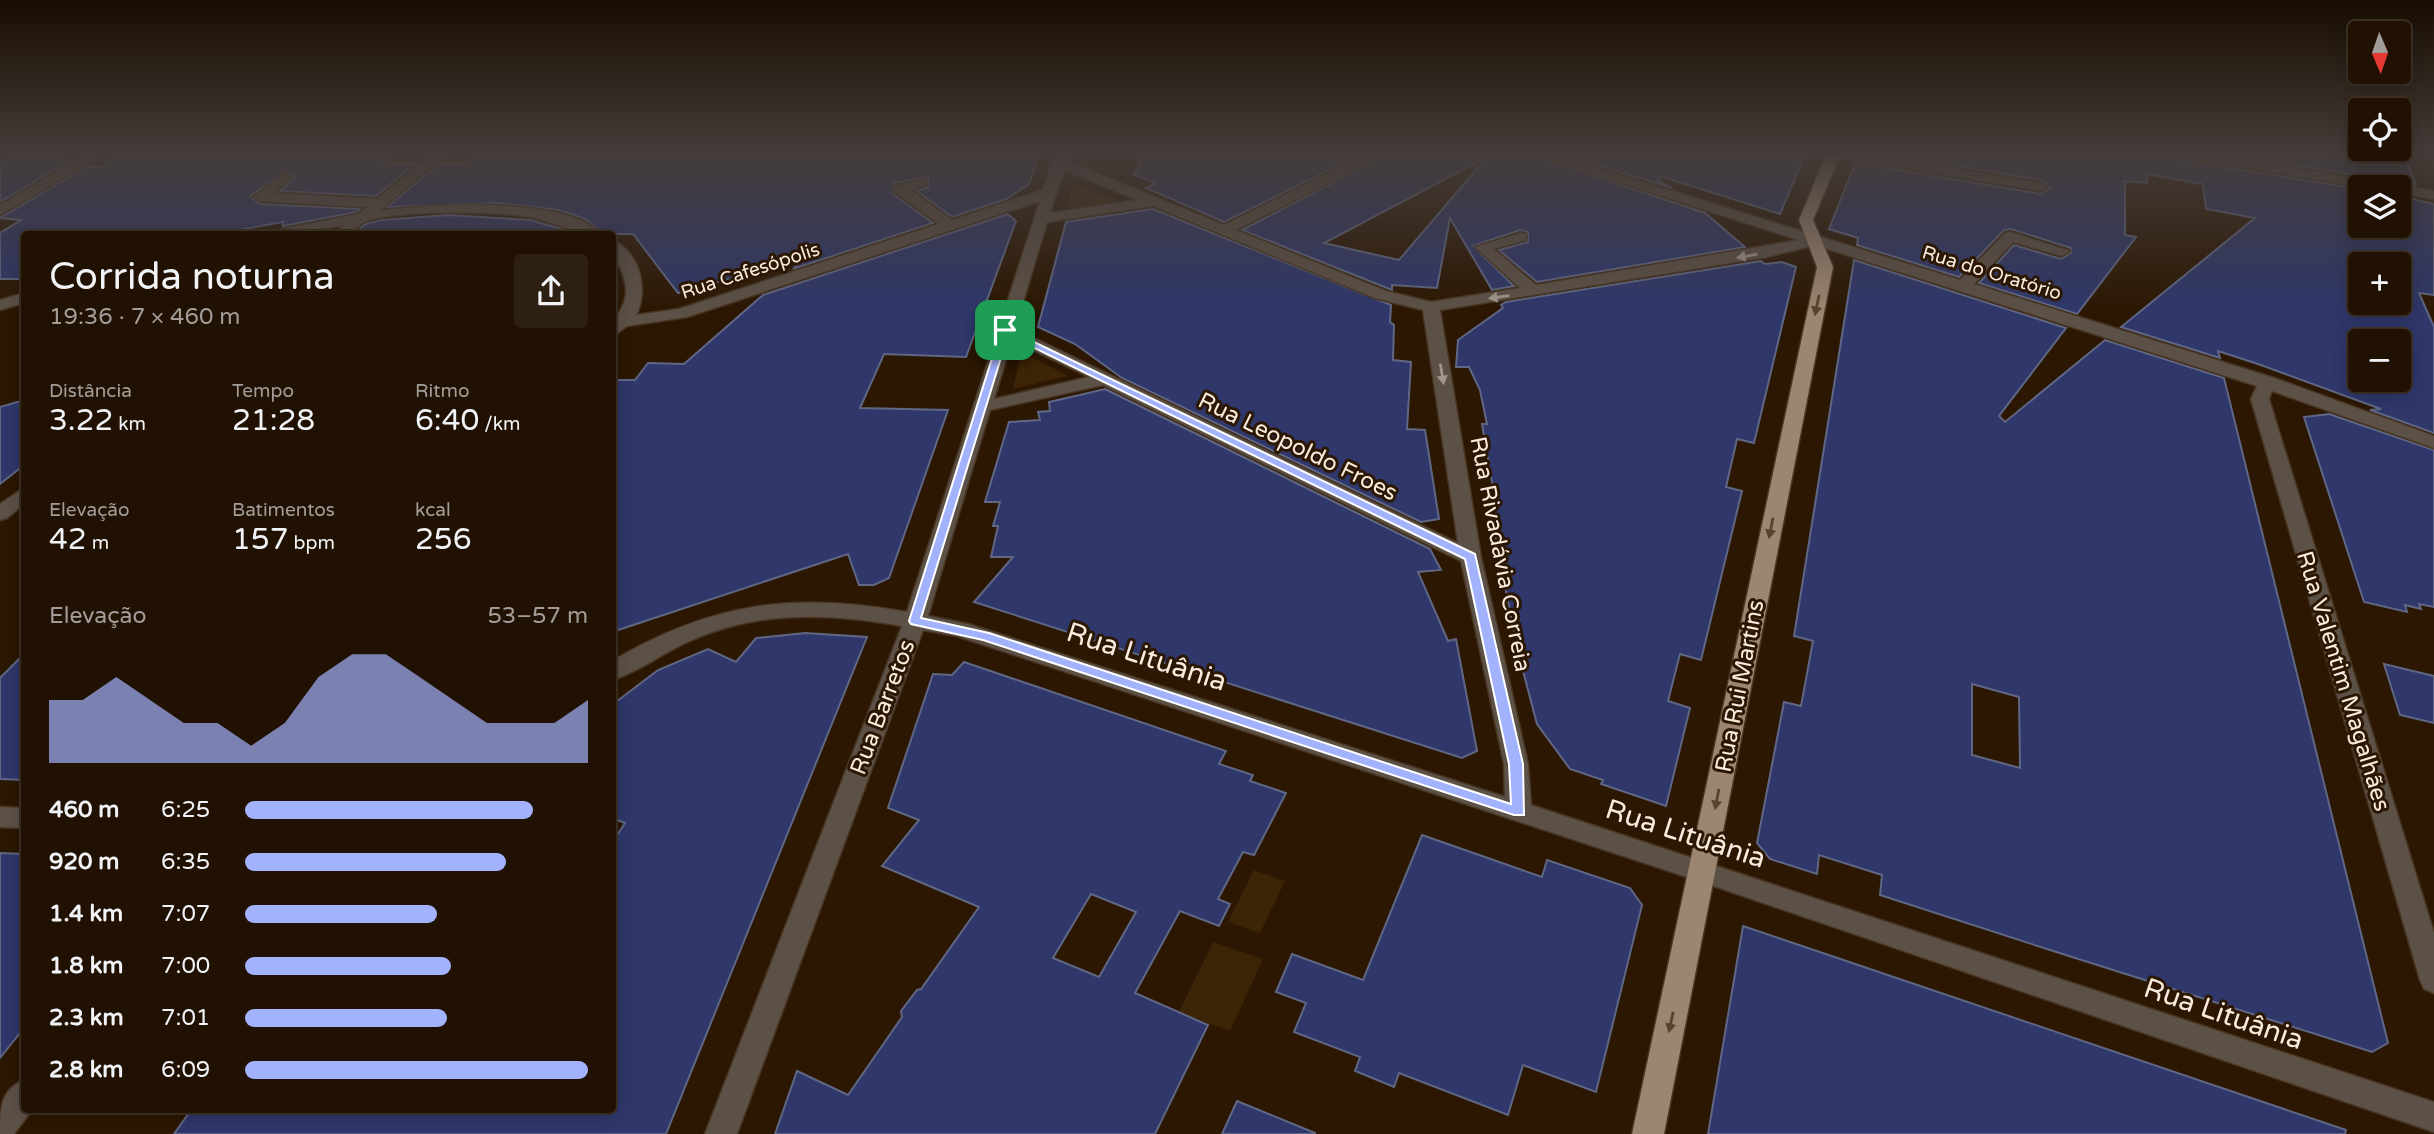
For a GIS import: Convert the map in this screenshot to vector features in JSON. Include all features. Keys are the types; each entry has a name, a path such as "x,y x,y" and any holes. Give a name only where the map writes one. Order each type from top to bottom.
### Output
{"main road":[{"name":"Rua Rui Martins","path":"1648,1134 1825,267 1806,220 1812,206"}],"street":[{"path":"346,231 377,206"},
{"path":"924,206 950,225"},
{"name":"Rua Cafesópolis","path":"617,328 681,314 1009,206"},
{"name":"Rua Barretos","path":"721,1134 915,621 1045,206"},
{"path":"1041,219 1129,206"},
{"path":"1166,206 1381,295 1432,307 1767,252 1814,240"},
{"path":"1226,230 1274,206"},
{"name":"Rua do Oratório","path":"1705,206 2268,382 2434,442"},
{"path":"292,231 365,216 436,209 527,214 563,220 589,231"},
{"path":"1964,285 2010,236 2062,251"},
{"path":"1521,237 1483,247 1534,292"},
{"path":"616,250 629,266 635,287 630,310 617,328"},
{"path":"0,304 21,299"},
{"name":"Rua Rivadávia Correia","path":"1432,307 1471,557 1516,764 1519,811"},
{"name":"Rua Leopoldo Froes","path":"1005,330 1471,557"},
{"path":"980,407 1105,379"},
{"name":"Rua Valentim Magalhães","path":"2268,382 2260,399 2434,981"},
{"path":"0,514 21,496"},
{"name":"Rua Lituânia","path":"616,669 645,651 698,628 772,610 851,612 915,621 985,636 1702,871 2434,1117"},
{"path":"0,817 21,818"},
{"path":"0,1127 21,1099"}],"shaded area":[{"path":"1024,356 1034,358 1068,376 1013,389 1020,359"},
{"path":"1254,870 1285,881 1260,933 1228,922"},
{"path":"1213,942 1263,959 1230,1031 1179,1012"}],"building":[{"path":"20,206 298,206 360,209 357,212 283,226 283,222 234,231 21,231 21,279 0,279 0,233 21,220 0,218"},
{"path":"522,206 909,206 933,223 793,269 804,259 678,293 633,234 600,231 585,219 559,210"},
{"path":"937,206 986,206 952,217"},
{"path":"1187,206 1257,206 1224,222"},
{"path":"1288,206 1394,206 1324,243 1399,260 1445,206 1684,206 1705,213 1745,247 1537,282 1499,250 1528,242 1528,232 1520,230 1473,246 1514,286 1492,290 1450,218 1437,288 1392,285 1392,290 1242,230"},
{"path":"1754,206 1783,206 1780,214"},
{"path":"1838,206 2125,206 2125,235 2136,237 2077,314 1979,283 2014,245 2061,259 2071,253 2071,248 2011,229 2004,230 1959,277 1857,245 1858,238 1829,229"},
{"path":"2206,206 2348,206 2348,238 2411,238 2411,206 2434,206 2434,295 2419,293 2434,327 2434,433 2370,410 2381,409 2258,364 2218,351 2220,358 2121,327 2255,218 2206,209"},
{"path":"1153,209 1391,305 1390,322 1394,325 1393,360 1411,362 1407,429 1425,430 1439,519 1421,522 1122,378 1075,344 1038,327 1066,222"},
{"path":"1008,214 1016,221 966,357 884,354 860,408 948,410 889,578 874,585 859,585 848,554 616,631 616,380 635,380 648,363 684,364 763,295"},
{"path":"448,215 530,220 568,231 357,231 366,224 382,220"},
{"path":"1854,260 2066,328 1999,416 2005,422 2105,340 2224,378 2388,1043 2372,1052 1880,895 1882,875 1819,855 1817,874 1770,859 1757,843 1784,702 1801,706 1813,641 1794,636","holes":["1972,684 2019,697 2020,768 1972,755"]},
{"path":"1761,261 1765,264 1782,262 1796,267 1754,443 1737,439 1726,487 1742,491 1701,660 1680,654 1668,701 1690,708 1666,806 1601,784 1603,780 1570,769 1537,724 1518,652 1488,500 1495,500 1482,424 1487,424 1480,390 1469,367 1456,367 1458,340 1503,308 1501,305 1506,302"},
{"path":"1105,389 1430,549 1441,570 1418,572 1448,641 1456,639 1477,751 1462,758 974,602 1013,557 991,557 998,526 993,526 1000,502 985,502 1009,422 1040,420 1038,412 1050,411 1049,402"},
{"path":"21,401 21,467 0,484 0,407"},
{"path":"2329,414 2434,450 2434,607 2419,604 2421,609 2405,605 2407,612 2364,602 2304,417"},
{"path":"805,633 867,637 666,1134 174,1134 189,1113 616,1113 616,837 625,823 616,820 616,702 658,670 708,649 736,662 756,638"},
{"path":"21,657 21,780 0,779 0,678"},
{"path":"964,662 1226,751 1219,764 1253,775 1250,781 1286,793 1254,855 1243,852 1218,899 1230,904 1219,926 1180,911 1135,993 1208,1025 1155,1134 775,1134 797,1071 848,1095 902,1017 901,1011 917,990 921,989 979,907 882,866 919,820 888,808 933,674 952,675","holes":["1091,894 1136,912 1099,977 1053,958"]},
{"path":"2384,664 2434,676 2434,723 2400,715"},
{"path":"1422,835 1542,877 1547,860 1630,888 1642,905 1596,1092 1523,1065 1508,1115 1399,1073 1394,1087 1355,1071 1360,1057 1294,1032 1306,1003 1276,992 1292,954 1363,980"},
{"path":"0,853 21,854 21,1032 0,1058"},
{"path":"1743,926 2346,1130 2345,1134 1708,1134"},
{"path":"1237,1101 1315,1133 1315,1134 1222,1134"}],"route":[{"path":"1005,330 1471,557 1516,764 1519,811 985,636 915,621 1005,330"}]}
